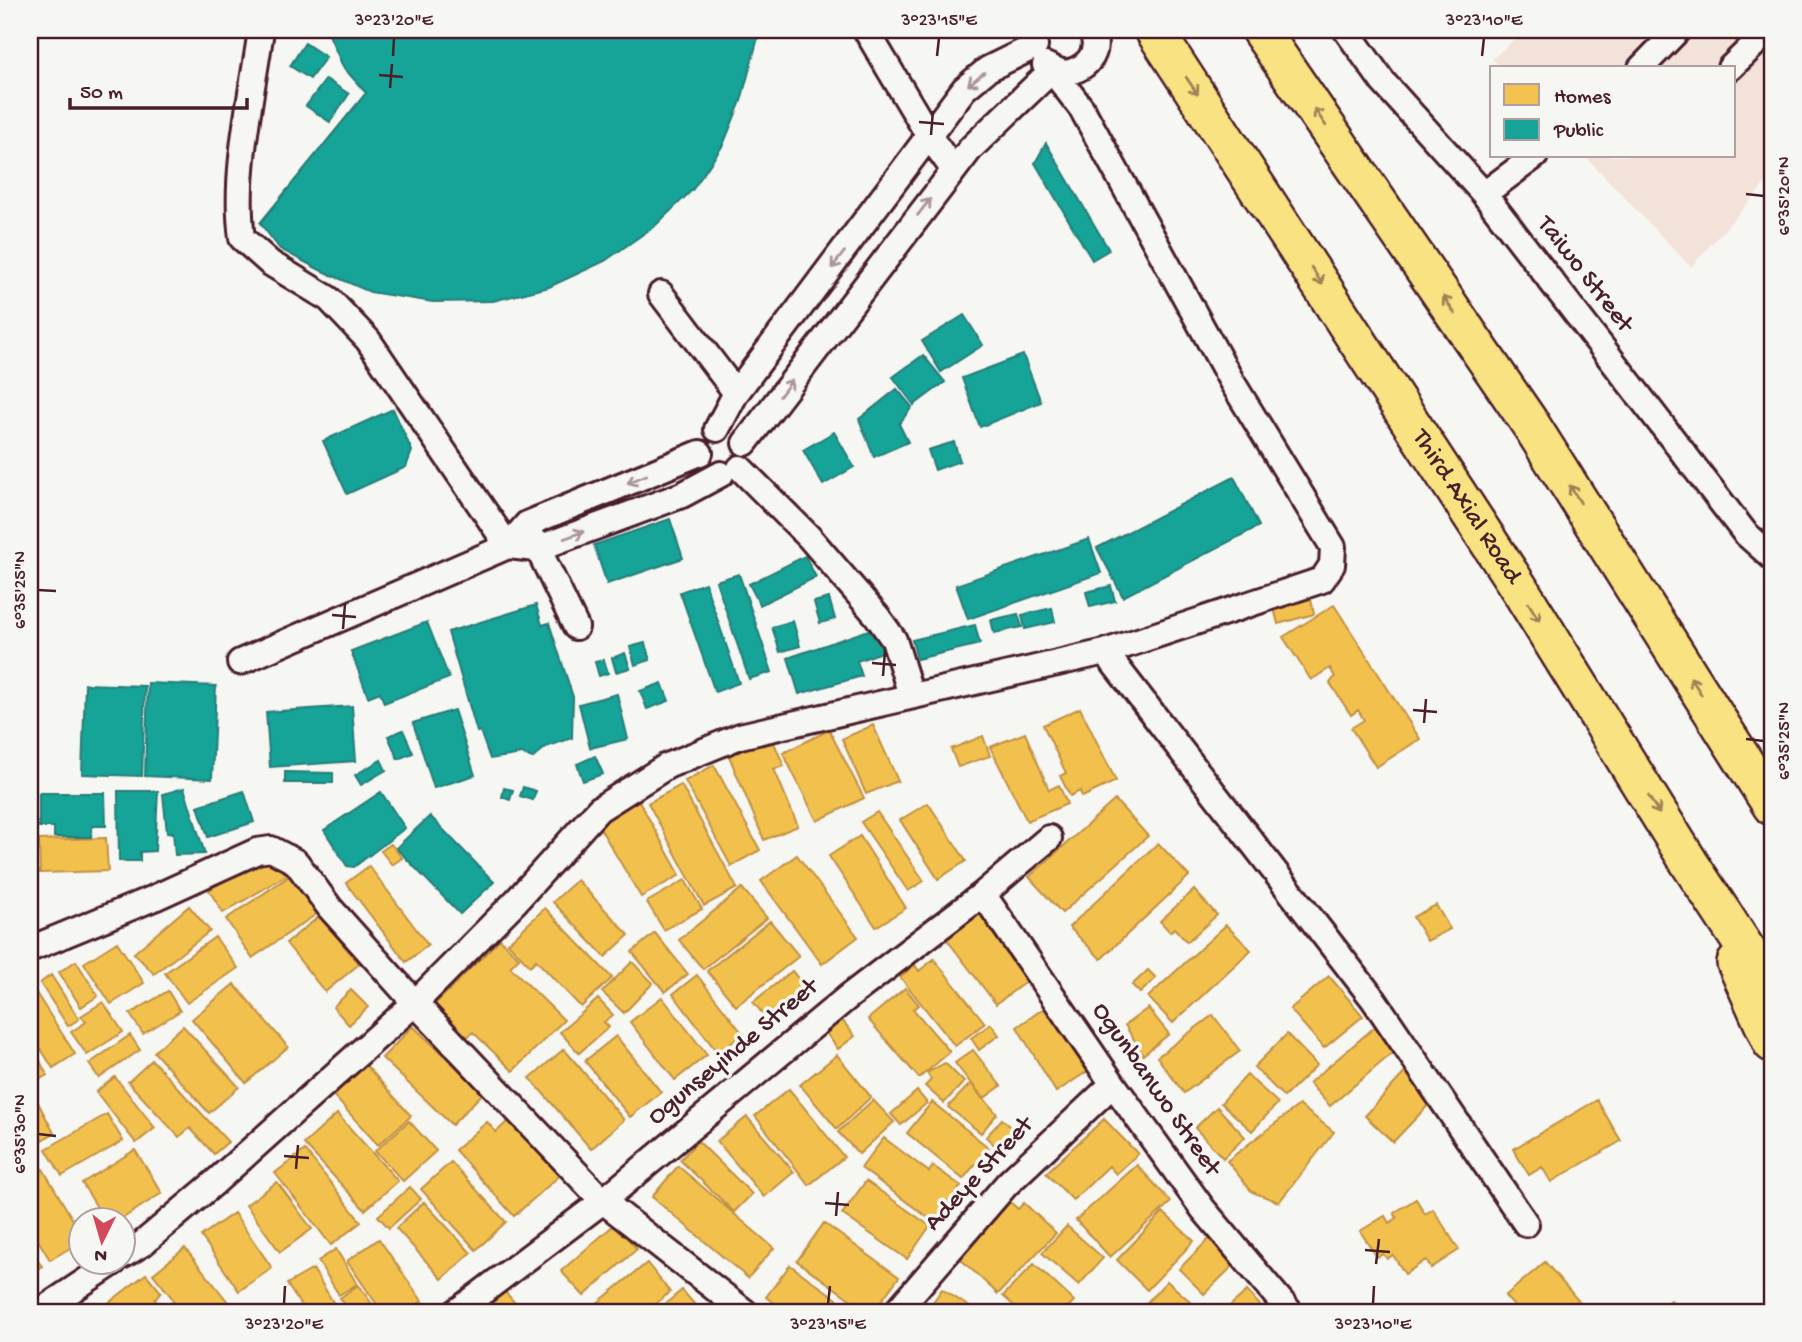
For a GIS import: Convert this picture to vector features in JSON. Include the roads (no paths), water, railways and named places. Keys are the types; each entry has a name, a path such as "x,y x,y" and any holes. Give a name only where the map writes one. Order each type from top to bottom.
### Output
{"highway":[{"name":"Third Axial Road","path":"1154,30 1511,576 1690,864 1772,989"},
{"path":"1260,30 1531,425 1772,806"},
{"path":"1718,722 1772,787"},
{"path":"1690,864 1772,1043"}],"street":[{"path":"261,30 241,178 238,211 242,238 270,263 329,299 368,340 508,546 536,549 682,495 730,471 745,460 745,443 738,433 717,429"},
{"path":"866,30 929,136 953,169"},
{"name":"Taiwo Street","path":"1346,30 1382,82 1484,194 1745,533 1772,557"},
{"path":"1643,66 1678,30"},
{"path":"1732,66 1769,30"},
{"path":"1082,109 1084,67 1091,58 1096,31"},
{"path":"136,1248 213,1184 415,1003 516,901 599,808 667,765 727,740 911,695 1105,652 1322,580 1332,565 1333,547 1232,382 1082,109 1038,56 1033,35 964,89 736,393 717,429 701,443 703,463 710,471 730,471 809,537 877,617 894,640 911,695"},
{"path":"1052,70 1063,73 1084,67"},
{"path":"745,443 953,169 971,148 1052,70"},
{"path":"1484,194 1532,158"},
{"path":"661,294 736,393"},
{"path":"240,662 508,546 527,523 700,453"},
{"path":"527,523 536,549 576,627"},
{"path":"1105,652 1374,1000 1526,1224"},
{"name":"Ogunseyinde Street","path":"456,1312 603,1201 848,997 983,894 1049,838"},
{"path":"30,949 154,898 257,851 271,849 296,862 330,908 415,1003 603,1201 745,1312"},
{"name":"Ogunbanwo Street","path":"983,894 1112,1084 1203,1209 1290,1312"},
{"name":"Adeye Street","path":"896,1312 1007,1184 1112,1084"},
{"path":"39,1312 93,1276"}]}
